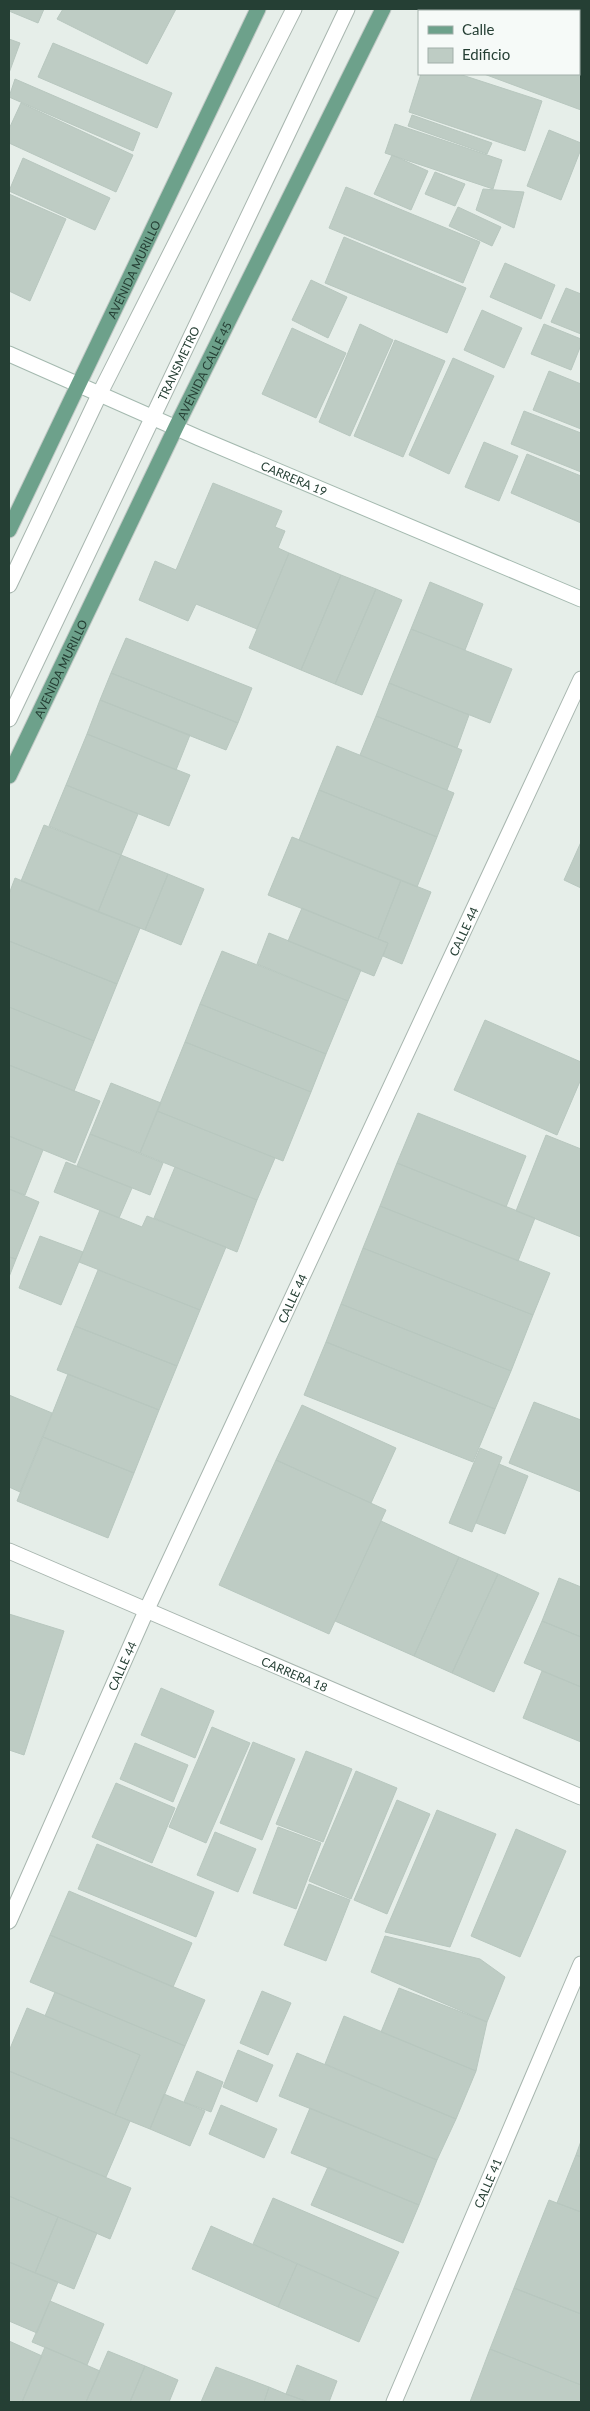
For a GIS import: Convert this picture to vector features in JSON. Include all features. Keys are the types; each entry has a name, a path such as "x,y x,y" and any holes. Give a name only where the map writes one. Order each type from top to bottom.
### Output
{"main road":[{"name":"AVENIDA MURILLO","path":"9,530 258,9"},
{"name":"AVENIDA CALLE 45","path":"176,428 384,9"},
{"name":"AVENIDA MURILLO","path":"9,776 176,428"}],"street":[{"path":"9,585 100,394 294,9"},
{"name":"TRANSMETRO","path":"9,719 154,418 347,9"},
{"name":"CARRERA 19","path":"9,354 176,428 581,599"},
{"name":"CALLE 44","path":"9,1921 147,1609 581,679"},
{"name":"CARRERA 18","path":"9,1551 581,1797"},
{"name":"CALLE 41","path":"394,2402 581,1964"}],"building":[{"path":"9,9 44,9 38,23 9,11"},
{"path":"63,9 176,9 147,64 57,19"},
{"path":"487,9 581,9 581,44 580,10"},
{"path":"9,39 20,43 9,73"},
{"path":"53,43 172,93 157,128 38,77"},
{"path":"580,52 581,110 487,75 580,75"},
{"path":"421,75 462,75 542,101 525,151 409,112"},
{"path":"15,79 140,133 133,151 9,97"},
{"path":"21,103 133,155 116,192 9,143 9,129"},
{"path":"412,115 492,143 487,154 408,126"},
{"path":"395,124 502,160 493,189 385,153"},
{"path":"549,130 581,143 581,149 561,200 527,186"},
{"path":"392,155 428,171 411,210 374,194"},
{"path":"23,158 110,198 95,230 9,191"},
{"path":"435,172 465,184 455,206 425,194"},
{"path":"346,187 480,242 463,283 329,228"},
{"path":"483,189 524,192 514,228 476,210"},
{"path":"9,194 66,219 30,301 9,291"},
{"path":"458,207 501,227 492,246 449,226"},
{"path":"344,237 466,288 447,333 325,283"},
{"path":"505,263 555,285 541,319 490,297"},
{"path":"311,280 347,297 328,338 292,320"},
{"path":"566,288 581,294 581,334 551,322"},
{"path":"482,310 522,328 504,368 464,350"},
{"path":"360,324 393,340 350,436 319,422"},
{"path":"544,324 581,339 581,345 571,370 531,354"},
{"path":"292,328 346,353 316,418 262,394"},
{"path":"395,340 445,361 403,457 354,436"},
{"path":"453,358 494,376 449,474 409,455"},
{"path":"549,371 581,384 581,429 533,410"},
{"path":"524,411 581,433 581,472 511,444"},
{"path":"484,442 518,456 499,501 465,487"},
{"path":"527,454 581,476 581,523 511,493"},
{"path":"213,483 282,511 275,527 285,531 278,548 289,553 257,629 196,604 188,621 139,600 155,561 176,570"},
{"path":"289,553 341,575 301,670 249,648"},
{"path":"341,575 376,589 335,684 301,670"},
{"path":"430,582 483,604 465,650 411,629"},
{"path":"376,589 402,600 362,695 335,684"},
{"path":"411,629 512,669 490,723 389,683"},
{"path":"126,638 252,688 238,723 111,673"},
{"path":"111,673 238,723 226,750 100,700"},
{"path":"389,683 469,715 457,748 376,716"},
{"path":"100,700 190,735 176,770 87,734"},
{"path":"376,716 462,750 447,790 360,755"},
{"path":"87,734 190,775 169,826 66,785"},
{"path":"337,746 454,793 437,837 319,790"},
{"path":"66,785 138,814 121,855 49,826"},
{"path":"319,790 437,837 417,887 299,840"},
{"path":"44,825 121,855 98,912 21,881"},
{"path":"292,837 401,880 378,939 268,895"},
{"path":"581,842 581,888 564,880"},
{"path":"121,855 168,874 145,930 98,912"},
{"path":"168,874 204,889 181,945 145,930"},
{"path":"15,878 140,928 117,984 9,941 9,894"},
{"path":"401,880 431,892 402,964 383,956 388,943 378,939"},
{"path":"302,908 388,943 374,976 288,941"},
{"path":"269,933 361,970 348,1001 257,964"},
{"path":"9,941 117,984 94,1041 9,1007"},
{"path":"222,951 348,1001 326,1054 200,1004"},
{"path":"200,1004 326,1054 311,1092 185,1042"},
{"path":"9,1007 94,1041 74,1091 9,1065"},
{"path":"485,1020 581,1062 581,1079 557,1135 454,1090"},
{"path":"185,1042 311,1092 283,1161 157,1111"},
{"path":"9,1065 100,1101 75,1163 9,1136"},
{"path":"111,1083 161,1103 140,1153 90,1134"},
{"path":"157,1111 275,1158 257,1200 140,1153"},
{"path":"418,1113 526,1156 506,1207 397,1163"},
{"path":"90,1134 163,1163 150,1195 77,1166"},
{"path":"546,1135 581,1149 581,1237 516,1211"},
{"path":"9,1136 43,1150 25,1195 9,1189"},
{"path":"66,1162 132,1188 119,1218 54,1192"},
{"path":"397,1163 535,1218 518,1261 380,1206"},
{"path":"175,1167 257,1200 237,1252 154,1218"},
{"path":"9,1189 39,1202 16,1259 9,1257"},
{"path":"380,1206 550,1273 533,1315 363,1248"},
{"path":"100,1210 142,1227 147,1216 226,1247 200,1310 79,1262"},
{"path":"40,1236 83,1252 61,1305 19,1288"},
{"path":"363,1248 533,1315 511,1371 341,1304"},
{"path":"9,1257 16,1259 9,1277"},
{"path":"98,1270 200,1310 177,1366 75,1326"},
{"path":"341,1304 511,1371 495,1409 326,1342"},
{"path":"75,1326 177,1366 159,1410 57,1370"},
{"path":"326,1342 495,1409 473,1462 304,1395"},
{"path":"68,1374 159,1410 134,1473 43,1437"},
{"path":"9,1395 52,1413 20,1492 9,1487"},
{"path":"534,1402 581,1420 581,1492 509,1463"},
{"path":"302,1405 396,1448 371,1503 276,1460"},
{"path":"43,1437 134,1473 108,1538 17,1501"},
{"path":"480,1448 502,1457 472,1532 449,1523"},
{"path":"276,1460 386,1510 329,1634 219,1585"},
{"path":"499,1464 528,1476 505,1534 476,1523"},
{"path":"381,1521 459,1557 414,1656 335,1621"},
{"path":"459,1557 498,1574 452,1673 414,1656"},
{"path":"498,1574 539,1593 494,1692 452,1673"},
{"path":"559,1578 581,1587 581,1637 542,1621"},
{"path":"9,1614 64,1631 24,1755 9,1750"},
{"path":"542,1621 581,1637 581,1687 524,1663"},
{"path":"542,1671 581,1687 581,1742 523,1718"},
{"path":"161,1688 214,1711 195,1758 141,1735"},
{"path":"212,1727 250,1743 206,1843 169,1827"},
{"path":"253,1742 295,1759 262,1840 220,1823"},
{"path":"135,1743 188,1765 173,1802 120,1779"},
{"path":"306,1751 352,1769 323,1842 276,1824"},
{"path":"356,1771 397,1788 351,1899 309,1881"},
{"path":"116,1783 175,1808 152,1863 92,1837"},
{"path":"397,1800 430,1814 387,1914 354,1900"},
{"path":"437,1810 496,1834 450,1947 385,1932"},
{"path":"278,1827 321,1843 296,1909 253,1893"},
{"path":"516,1829 566,1851 520,1957 471,1936"},
{"path":"215,1832 256,1849 238,1892 197,1875"},
{"path":"97,1844 214,1892 196,1937 78,1889"},
{"path":"309,1884 350,1900 326,1961 284,1945"},
{"path":"69,1891 192,1943 173,1987 50,1935"},
{"path":"50,1935 205,2000 185,2046 30,1982"},
{"path":"385,1936 480,1959 505,1977 487,2022 371,1972"},
{"path":"399,1988 487,2022 476,2071 381,2032"},
{"path":"262,1991 291,2003 268,2055 240,2043"},
{"path":"55,1992 185,2046 150,2129 115,2115 140,2055 45,2016"},
{"path":"27,2008 140,2055 115,2115 9,2071 9,2051"},
{"path":"344,2016 476,2071 456,2119 325,2064"},
{"path":"238,2050 273,2065 257,2102 223,2087"},
{"path":"297,2053 456,2119 437,2160 279,2096"},
{"path":"9,2071 130,2121 106,2177 9,2137"},
{"path":"197,2071 223,2082 211,2112 184,2102"},
{"path":"164,2094 205,2111 190,2146 150,2129"},
{"path":"221,2105 277,2129 264,2158 209,2134"},
{"path":"310,2108 437,2160 419,2205 291,2153"},
{"path":"9,2137 131,2188 110,2239 9,2196"},
{"path":"581,2141 581,2157 576,2155"},
{"path":"576,2155 581,2157 581,2212 557,2203"},
{"path":"328,2167 419,2205 403,2243 311,2205"},
{"path":"9,2196 58,2217 35,2273 9,2262"},
{"path":"273,2198 399,2252 378,2299 253,2244"},
{"path":"549,2200 581,2212 581,2314 514,2288"},
{"path":"58,2217 97,2233 74,2289 35,2273"},
{"path":"211,2226 297,2264 278,2307 192,2269"},
{"path":"9,2262 58,2282 37,2333 9,2321"},
{"path":"297,2264 378,2299 359,2342 278,2307"},
{"path":"514,2288 581,2314 581,2385 490,2349"},
{"path":"50,2301 104,2324 87,2365 32,2342"},
{"path":"9,2341 42,2356 22,2402 9,2402"},
{"path":"45,2347 100,2371 86,2402 22,2402"},
{"path":"490,2349 581,2385 581,2402 470,2402"},
{"path":"108,2351 145,2366 130,2402 86,2402"},
{"path":"297,2365 337,2381 329,2402 308,2402 286,2394"},
{"path":"145,2366 178,2380 169,2402 130,2402"},
{"path":"216,2367 269,2387 264,2402 201,2402"},
{"path":"269,2387 286,2394 308,2402 264,2402"}]}
